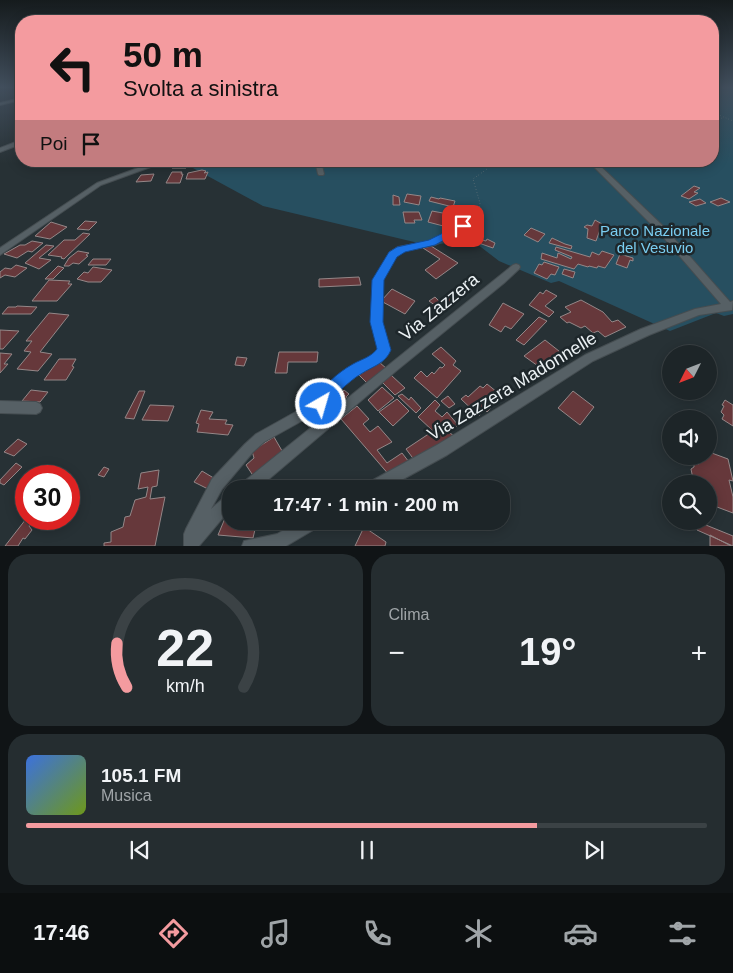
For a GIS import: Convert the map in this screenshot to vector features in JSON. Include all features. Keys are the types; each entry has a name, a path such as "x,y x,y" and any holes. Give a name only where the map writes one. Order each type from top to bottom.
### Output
{"street":[{"path":"0,150 15,144"},
{"path":"0,252 99,184 147,167"},
{"path":"319,167 321,174"},
{"path":"596,167 660,228 731,306"},
{"path":"191,544 190,534 217,484 249,448 260,438 321,404 333,387 356,370 377,359 384,350 376,322 378,280 393,254 401,249 432,243 463,226 476,216"},
{"name":"Via Zazzera","path":"257,480 336,417 392,368 464,312 516,267"},
{"name":"Via Zazzera Madonnelle","path":"387,480 442,450 589,358 645,332 698,312 731,306"},
{"path":"0,407 36,408"},
{"path":"191,544 222,508"},
{"path":"250,546 279,541 299,530"}],"path":[{"path":"719,116 733,121"},
{"path":"719,118 724,118"},
{"path":"476,216 480,203 473,181 488,167"}],"green space":[{"name":"Parco Nazionale del Vesuvio","path":"719,112 733,112 733,314 724,316 716,313 670,331 559,281 551,283 499,261 473,241 475,238 465,232 450,242 431,246 263,206 191,167 719,167"}],"building":[{"path":"206,171 204,173 208,172 205,179 186,179 188,173"},
{"path":"172,172 182,172 180,183 166,183"},
{"path":"154,174 151,181 136,182 141,175"},
{"path":"694,186 700,188 694,192 698,193 689,199 681,196"},
{"path":"407,194 421,196 419,205 404,202"},
{"path":"393,195 399,197 400,205 393,205"},
{"path":"431,197 455,201 453,207 429,201"},
{"path":"721,198 730,202 718,206 710,202"},
{"path":"700,199 706,203 696,206 689,202"},
{"path":"432,211 448,214 447,217 454,218 451,228 428,222"},
{"path":"403,212 419,212 422,220 414,220 415,223 405,223"},
{"path":"595,220 602,224 596,241 587,238 588,229 584,227 587,225 592,226"},
{"path":"85,221 97,222 89,230 77,229"},
{"path":"51,222 67,227 50,239 35,236"},
{"path":"531,228 545,234 538,242 524,235"},
{"path":"83,233 90,234 64,259 48,255 64,240 75,240"},
{"path":"475,238 486,241 487,239 495,243 493,248 473,241"},
{"path":"552,238 572,246 571,249 549,243"},
{"path":"32,241 43,243 32,252 28,251 17,258 4,254 20,245 25,245"},
{"path":"46,245 54,246 39,258 51,260 39,269 25,263"},
{"path":"431,246 458,263 436,279 425,270 440,259 423,248"},
{"path":"556,247 590,257 592,252 599,255 602,251 614,255 605,268 598,266 597,268 588,267 578,264 574,269 541,259 542,253 557,258 558,253 571,259 572,257 555,250"},
{"path":"78,251 89,253 86,255 88,256 79,264 73,263 69,266 64,266 69,258"},
{"path":"620,254 633,258 633,261 630,260 627,268 616,264"},
{"path":"93,259 111,259 106,265 88,265"},
{"path":"544,262 559,267 555,275 551,274 547,279 534,273 539,264 542,265"},
{"path":"16,265 27,268 15,277 5,275 0,278 0,272 5,268 11,269"},
{"path":"58,266 64,268 53,279 45,279"},
{"path":"93,267 112,270 101,282 88,282 77,279 84,272 88,273"},
{"path":"564,269 575,272 573,278 562,274"},
{"path":"359,277 361,285 319,287 319,279"},
{"path":"49,280 70,281 68,284 72,284 57,301 32,301"},
{"path":"392,289 415,301 405,314 381,301"},
{"path":"546,290 557,296 545,306 554,312 549,317 529,305 540,292 543,294"},
{"path":"449,293 457,299 443,311 429,301 435,297 439,301"},
{"path":"581,300 603,312 612,322 618,320 626,327 605,337 598,331 593,333 585,326 581,328 569,322 567,323 560,317 571,312 565,307"},
{"path":"503,303 524,314 511,329 505,326 501,332 489,325"},
{"path":"8,307 37,307 31,314 2,314"},
{"path":"49,313 69,315 40,352 52,354 38,371 17,369 31,352 24,351 32,341 26,341"},
{"path":"539,317 547,321 524,345 516,340"},
{"path":"0,330 19,331 3,349 0,349"},
{"path":"545,340 564,355 545,371 524,356"},
{"path":"441,347 456,361 453,365 461,371 437,398 414,378 421,371 427,377 445,365 432,354"},
{"path":"279,352 318,352 317,362 288,362 287,373 275,373"},
{"path":"0,353 12,354 4,364 8,364 0,373"},
{"path":"237,357 247,358 244,366 235,365"},
{"path":"59,359 76,359 72,366 74,367 66,380 44,380"},
{"path":"379,362 387,369 369,385 359,375"},
{"path":"391,375 405,388 395,395 382,382"},
{"path":"487,384 502,396 487,412 485,410 479,416 461,399 466,395 468,397 480,386 483,388"},
{"path":"382,387 394,398 378,411 368,400"},
{"path":"31,390 48,392 40,402 22,401"},
{"path":"344,390 349,394 346,397 350,402 336,413 329,404"},
{"path":"139,391 145,391 134,419 125,418"},
{"path":"573,391 594,407 580,425 558,408"},
{"path":"402,394 409,400 411,397 421,408 416,413 398,396"},
{"path":"448,396 455,404 449,408 441,401"},
{"path":"397,399 409,411 393,426 379,412"},
{"path":"435,400 440,405 435,411 442,417 447,412 458,425 449,432 455,437 415,461 406,449 433,431 418,417"},
{"path":"725,400 733,405 733,426 722,419 724,415 721,412 724,406 722,405"},
{"path":"150,405 174,406 168,421 142,420"},
{"path":"357,406 369,419 363,424 370,432 378,426 392,442 377,450 387,463 402,453 409,462 390,476 341,419"},
{"path":"201,410 213,412 209,419 227,420 225,424 233,425 228,435 197,432 199,424 196,423"},
{"path":"274,437 285,456 254,477 246,465 254,458 252,451"},
{"path":"18,439 27,444 14,456 4,452"},
{"path":"717,455 728,459 733,481 729,480 733,497 733,513 717,507 717,475 692,475 691,469 694,465 717,465"},
{"path":"16,463 19,465 15,465 15,474 4,485 0,483 0,480"},
{"path":"104,467 109,469 104,477 98,475"},
{"path":"159,470 157,486 152,487 150,499 165,497 155,546 104,546 104,543 111,542 111,532 123,527 125,517 130,516 135,500 146,497 148,487 138,489 141,473"},
{"path":"202,471 217,480 210,490 194,482"},
{"path":"222,525 222,530 255,530 253,538 218,535"},
{"path":"17,530 32,530 25,539 23,538 18,546 5,546"},
{"path":"363,530 368,530 386,542 385,546 355,546"},
{"path":"697,530 717,530 733,536 733,546"},
{"path":"710,535 731,546 710,546"}],"route":[{"path":"321,404 333,387 356,370 377,359 384,350 376,322 378,280 393,254 401,249 432,243 463,226"}]}
